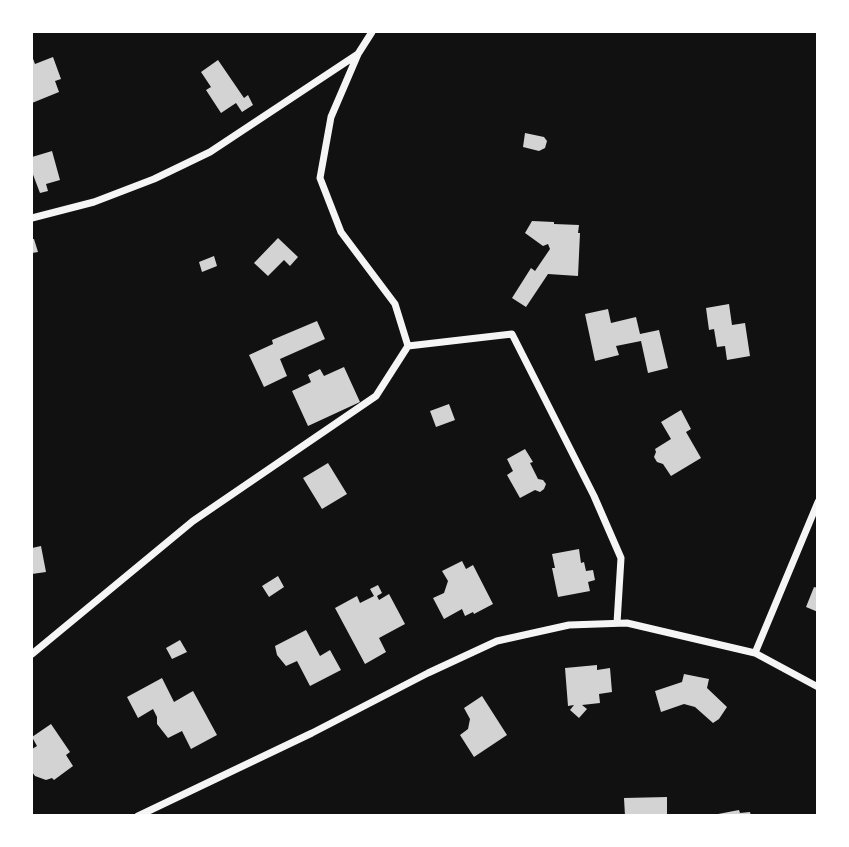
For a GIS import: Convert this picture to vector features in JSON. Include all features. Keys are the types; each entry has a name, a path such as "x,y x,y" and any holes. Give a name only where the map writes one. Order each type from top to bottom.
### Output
{"street":[{"path":"32,654 193,521 376,396 408,346 395,304 341,232 320,178 331,117 358,54 372,32"},
{"path":"32,218 94,202 210,152 358,54"},
{"path":"408,346 512,334 594,496 621,558 617,623"},
{"path":"755,653 817,502"},
{"path":"138,816 497,641 569,625 627,623 755,653 817,687"}],"building":[{"path":"32,56 35,64 53,57 61,79 55,81 59,92 32,103"},
{"path":"218,60 244,98 248,95 253,105 242,112 236,103 221,113 206,90 211,87 201,72"},
{"path":"525,133 544,137 547,141 545,148 539,151 523,147"},
{"path":"52,151 60,180 46,184 48,191 40,193 32,172 32,157"},
{"path":"532,221 579,225 578,276 548,274 526,307 512,298 531,268 535,271 550,249 548,244 543,246 525,233"},
{"path":"278,238 298,257 290,266 284,260 268,276 254,263"},
{"path":"34,239 38,252 32,253"},
{"path":"214,256 217,266 202,272 199,262"},
{"path":"729,304 732,325 745,323 750,356 727,360 725,346 717,347 714,329 709,330 706,308"},
{"path":"608,309 611,323 636,317 640,334 659,330 668,368 648,373 641,341 616,346 619,355 595,361 585,314"},
{"path":"317,321 325,339 280,359 287,376 264,387 249,355 273,344 272,340"},
{"path":"344,367 360,402 308,426 292,391 311,382 308,375 320,369 324,376"},
{"path":"449,404 455,420 436,427 430,411"},
{"path":"681,410 691,429 686,432 701,458 671,476 654,457 655,449 671,439 661,422"},
{"path":"525,449 533,462 530,463 538,479 546,484 540,492 535,490 520,498 507,475 513,471 507,459"},
{"path":"328,463 347,494 322,509 303,478"},
{"path":"41,546 46,572 32,574 32,548"},
{"path":"579,549 581,563 584,562 586,571 593,570 595,580 588,582 590,591 558,597 552,554"},
{"path":"462,561 466,569 473,565 493,604 465,616 462,609 444,619 433,598 444,593 448,581 442,571"},
{"path":"278,576 284,587 269,597 262,586"},
{"path":"378,585 382,593 377,596 379,600 389,594 405,624 379,638 386,652 365,664 335,608 357,596 360,603 374,596 370,589"},
{"path":"814,587 818,588 818,612 806,607"},
{"path":"306,630 320,656 330,650 341,670 310,686 297,661 286,666 277,655 275,646"},
{"path":"180,640 187,652 172,659 166,648"},
{"path":"597,665 597,670 610,668 612,692 599,694 600,703 582,705 587,709 579,718 570,710 574,705 568,706 565,668"},
{"path":"684,674 709,679 707,688 727,707 719,719 713,723 695,707 684,704 661,712 655,691 682,682"},
{"path":"162,678 174,702 193,691 217,735 191,749 182,731 168,738 157,724 153,709 138,718 127,697"},
{"path":"482,696 507,735 474,757 460,735 468,729 470,719 464,708"},
{"path":"51,724 70,752 66,755 73,766 54,780 46,780 32,772 32,749 37,746 32,737"},
{"path":"667,797 667,816 625,816 624,798"},
{"path":"739,810 740,813 750,812 751,816 718,816 718,814"}]}
